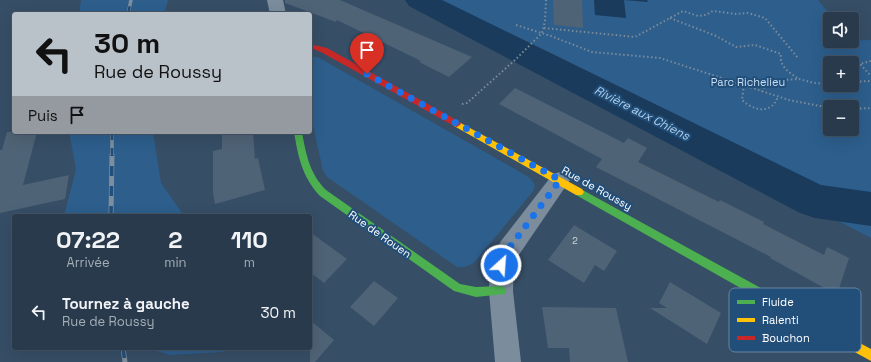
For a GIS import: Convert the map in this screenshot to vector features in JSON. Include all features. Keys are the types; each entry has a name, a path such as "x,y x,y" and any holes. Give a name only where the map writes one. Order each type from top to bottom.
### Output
{"street":[{"path":"275,0 278,12"},
{"name":"Rue de Roussy","path":"312,47 324,50 752,288"},
{"name":"Rue de Rouen","path":"298,134 307,174 315,187 458,288 476,292 501,291"},
{"path":"508,362 501,291 501,265 504,255 560,180"},
{"name":"Rue de Roussy","path":"861,349 871,355"}],"path":[{"path":"459,104 467,104 542,33 544,28 546,0"},
{"path":"544,28 635,37 683,11 701,16 710,14 713,11 736,14 748,13 765,18 798,58"},
{"path":"670,18 687,26 716,36 736,47 755,46 781,54 780,61 782,65 799,79"},
{"path":"516,25 592,52 660,58 690,66 762,92 823,107"},
{"path":"871,61 860,64 871,76"},
{"path":"762,92 767,80 799,79 823,84"},
{"path":"859,82 871,81"},
{"path":"744,85 742,100 747,105 752,107 761,109 771,108 775,105 778,96"},
{"path":"859,109 871,108"}],"green space":[{"path":"81,0 168,0 165,12 79,12"},
{"name":"Parc Richelieu","path":"412,0 818,0 828,12 823,12 823,48 859,48 859,40 871,40 871,238"},
{"path":"312,57 317,57 323,60 515,169 530,178 535,185 534,190 475,262 471,265 457,267 327,177 323,171 312,120"},
{"path":"69,134 153,134 161,183 183,214 65,214 76,169"},
{"path":"153,350 224,350 223,352 170,355"}],"shaded area":[{"path":"594,0 624,0 626,18 595,15"},
{"path":"624,0 647,0 648,2"}],"building":[{"path":"285,0 340,0 472,57 449,77 419,62 421,61 337,20 336,22 285,3"},
{"path":"553,0 582,0 583,28 554,25"},
{"path":"515,88 624,143 628,138 647,148 638,162 719,202 720,200 764,222 763,224 824,255 827,247 849,258 839,288 824,288 770,258 771,257 596,167 602,159 499,104"},
{"path":"7,132 12,132 12,134 36,134 23,185 69,175 65,199 0,213 0,150 2,150"},
{"path":"253,134 255,159 258,158 265,190 215,204 213,192 213,151 222,149 222,135"},
{"path":"574,225 617,251 604,271 595,265 584,283 548,260"},
{"path":"312,233 347,259 324,283 312,274"},
{"path":"374,281 398,298 374,326 350,307"},
{"path":"670,282 721,313 707,344 650,308 667,308 659,303"},
{"path":"542,307 616,308 628,362 570,362 569,348 548,348"},
{"path":"312,322 334,340 315,362 310,362 310,350 312,350"}],"waterway":[{"name":"Rivière aux Chiens","path":"419,0 815,201 871,209"}],"railway":[{"path":"128,12 131,0"},
{"path":"112,134 112,155"},
{"path":"111,214 112,155"},
{"path":"123,350 125,362"}],"traffic: fast":[{"path":"298,134 308,173 323,193 458,288 476,292 501,291"},
{"path":"579,192 751,288"}],"traffic: slow":[{"path":"457,124 579,192"},
{"path":"861,349 871,355"}],"traffic: jam":[{"path":"312,47 324,50 457,124"}],"route":[{"path":"367,74 560,180 504,255 501,265"}]}
